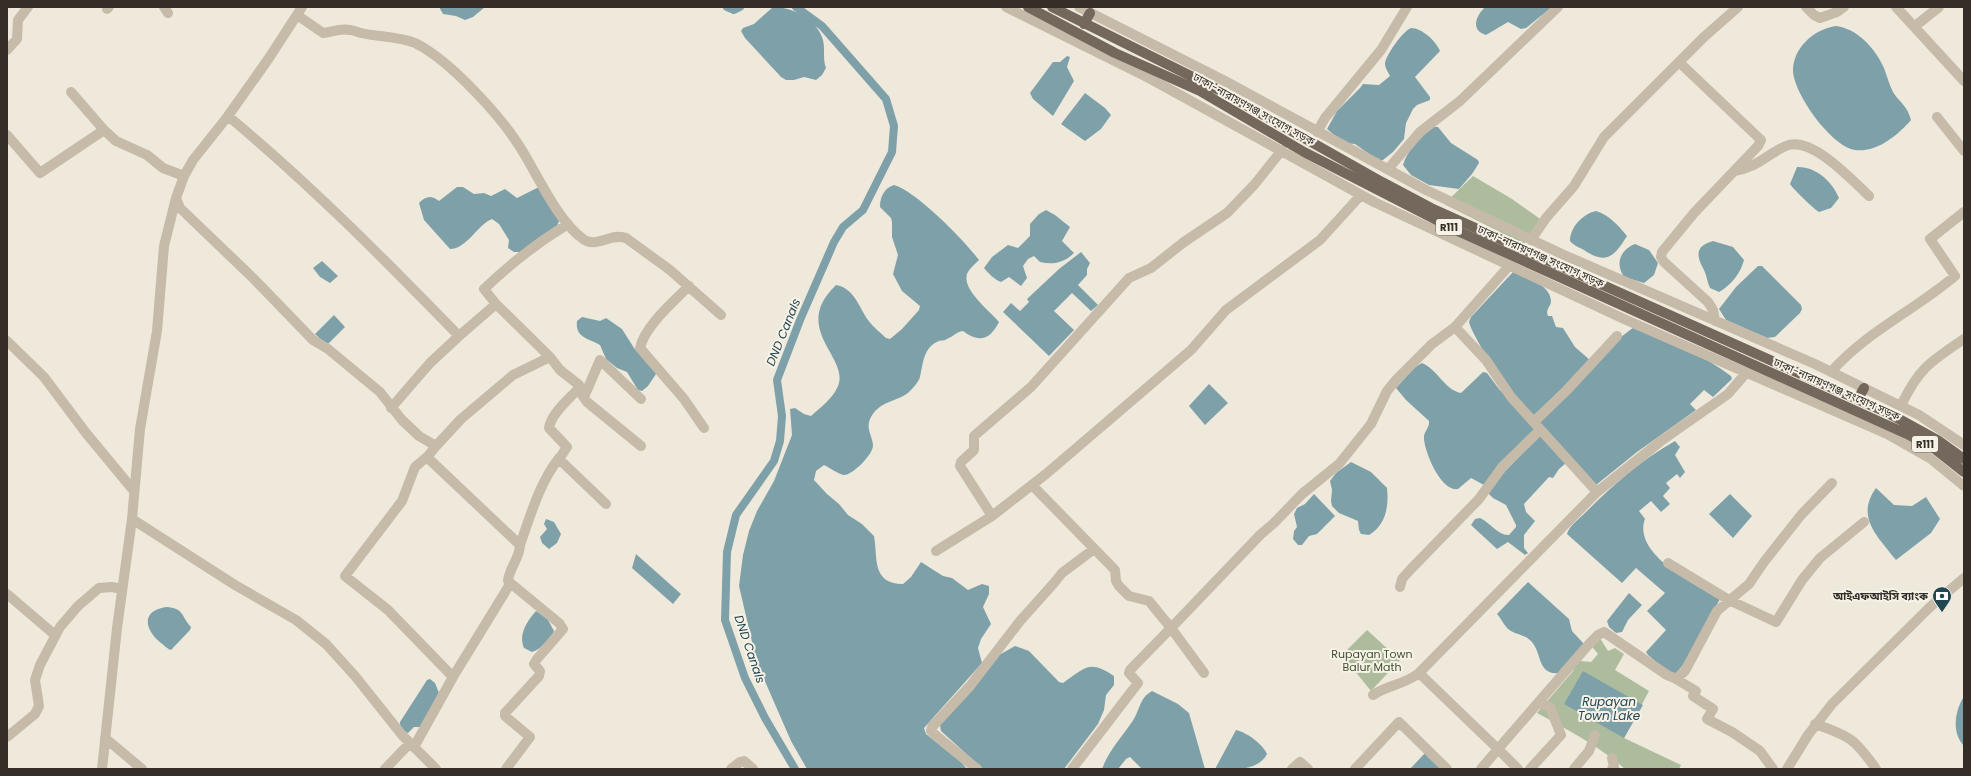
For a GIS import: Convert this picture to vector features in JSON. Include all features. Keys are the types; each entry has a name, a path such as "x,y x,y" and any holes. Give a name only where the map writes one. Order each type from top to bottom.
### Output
{"main road":[{"name":"ঢাকা-নারায়ণগঞ্জ সংযোগ সড়ক","path":"1028,7 1037,17 1115,52 1152,74 1200,92 1304,152 1460,232 1850,412 1882,422 1935,449 1964,472"},
{"name":"ঢাকা-নারায়ণগঞ্জ সংযোগ সড়ক","path":"1052,7 1221,91 1431,208 1888,413 1939,441 1964,459"},
{"path":"1084,24 1090,13"},
{"path":"1858,399 1864,388"}],"street":[{"path":"7,50 17,39 18,20 28,7"},
{"path":"1006,7 1037,17"},
{"path":"1079,7 1224,80 1388,170 1531,240 1831,372 1919,415 1964,445"},
{"path":"1317,132 1335,105 1381,50 1407,7"},
{"path":"1388,170 1420,132 1460,102 1558,7"},
{"path":"1806,7 1814,15 1820,18 1837,12 1844,7"},
{"path":"1896,7 1939,56 1964,81"},
{"path":"1914,27 1940,7"},
{"path":"1531,240 1546,218 1574,186 1604,137 1734,8"},
{"path":"102,769 122,588 132,519 140,429 157,331 164,246 176,198 184,176 193,160 228,116 299,11 323,33 338,30 350,30 414,42 440,60 481,97 509,130 568,224 584,240 592,243 619,235 626,238 689,286 721,315"},
{"path":"1680,63 1761,140 1758,146 1677,231 1662,252 1661,257 1708,302 1713,310 1715,321"},
{"path":"1152,74 1361,195 1509,266 1747,372 1850,412 1931,459 1964,486"},
{"path":"71,92 104,130 116,141 147,156 163,168 184,176"},
{"path":"228,116 282,162 326,203 459,336"},
{"path":"1937,117 1964,151"},
{"path":"7,135 40,172 104,130"},
{"path":"1734,171 1760,162 1786,146 1795,143 1803,144 1832,163 1869,196"},
{"path":"992,516 960,466 960,462 974,450 974,436 1031,387 1129,278 1151,268 1184,242 1227,213 1254,185 1282,150"},
{"path":"936,551 992,516 1032,485 1191,350 1226,310 1320,240 1361,195"},
{"path":"176,198 180,208 254,278 313,340 328,349 364,378 380,392 391,408 419,436 436,446"},
{"path":"1831,372 1846,354 1863,340 1916,305 1955,276 1930,239 1964,212"},
{"path":"568,224 537,244 506,268 484,289 496,304 550,357 560,370 579,385 581,393 587,402 641,446"},
{"path":"1072,769 1138,683 1129,673 1130,670 1261,534 1274,523 1302,494 1339,464 1371,424 1387,391 1396,380 1432,344 1455,327 1509,266"},
{"path":"689,286 652,327 641,341 640,348 684,399 700,420 704,428"},
{"path":"391,408 430,363 496,304"},
{"path":"1455,327 1486,360 1495,372 1501,385 1597,492"},
{"path":"1400,586 1402,579 1410,570 1480,499 1503,466 1572,385 1617,336"},
{"path":"1901,406 1920,373 1928,364 1964,339"},
{"path":"7,340 44,377 86,433 134,491"},
{"path":"454,677 388,610 345,576 402,502 415,467 428,456 461,419 513,375 550,357"},
{"path":"506,769 530,737 505,716 505,714 539,676 540,671 534,664 563,629 562,626 549,614 510,584 508,576 519,553 520,544 539,490 550,469 565,452 566,447 549,428 549,423 581,393 600,360 641,398"},
{"path":"1373,695 1387,687 1411,680 1597,492 1654,446 1728,394 1747,372"},
{"path":"428,456 520,544"},
{"path":"559,458 606,504"},
{"path":"1676,679 1685,671 1717,610 1749,584 1764,562 1801,515 1832,483"},
{"path":"1032,485 1115,570 1116,581 1129,596 1149,601 1204,673"},
{"path":"132,519 235,585 296,620 315,634 345,664 392,724 436,769"},
{"path":"1668,563 1729,600 1776,622 1802,580 1820,558 1864,522"},
{"path":"977,769 934,734 931,731 932,727 970,686 1020,621 1062,573 1094,549"},
{"path":"1787,769 1816,724 1832,704 1930,607 1964,578"},
{"path":"385,769 412,745 510,584"},
{"path":"7,737 35,714 39,706 35,680 40,665 55,635 74,610 99,588 122,588"},
{"path":"7,594 55,635"},
{"path":"1480,769 1589,644 1598,635 1604,632 1667,675 1696,691 1693,696 1713,708 1707,719 1732,732 1760,751 1774,769"},
{"path":"1419,673 1518,769"},
{"path":"1530,769 1561,734 1550,707 1539,703"},
{"path":"1355,769 1399,722 1447,769"},
{"path":"1816,724 1844,734 1853,741 1876,769"},
{"path":"1574,769 1589,751 1595,735"},
{"path":"105,738 142,769"},
{"path":"731,769 740,762 744,761 753,769"},
{"path":"1292,769 1300,762 1308,769"}],"green space":[{"path":"1473,176 1512,199 1543,221 1524,244 1444,204"},
{"name":"Rupayan Town Balur Math","path":"1367,630 1400,660 1371,691 1342,655"},
{"path":"1598,635 1608,651 1615,648 1624,654 1615,670 1649,691 1624,738 1681,765 1679,769 1625,769 1572,732 1537,713 1573,671 1577,658 1581,661 1591,662 1598,654 1589,643"}],"water":[{"path":"439,7 485,7 473,17 465,20 456,16 443,14"},
{"path":"773,7 795,11 808,19 819,30 823,41 826,68 822,75 816,80 804,77 794,80 786,80 781,77 745,38 741,31 743,28 754,24"},
{"path":"1485,7 1552,7 1526,28 1521,29 1508,22 1486,35 1481,33 1476,26 1477,18"},
{"path":"1835,26 1858,35 1876,53 1884,68 1893,92 1905,107 1911,120 1893,137 1871,149 1855,150 1845,146 1835,139 1815,118 1795,81 1793,71 1794,63 1800,48 1806,41 1819,31"},
{"path":"1411,28 1420,30 1428,36 1440,51 1415,77 1430,97 1430,100 1417,105 1413,109 1406,123 1404,139 1393,152 1383,160 1379,161 1355,144 1344,143 1327,129 1337,111 1363,84 1379,85 1390,76 1385,64 1388,55 1399,39"},
{"path":"1067,56 1070,57 1067,67 1074,81 1053,116 1033,99 1030,93 1053,62 1060,62"},
{"path":"1085,93 1105,108 1111,115 1101,129 1085,141 1061,124"},
{"path":"1433,127 1438,127 1451,143 1478,160 1479,163 1472,174 1459,189 1429,185 1411,175 1403,165 1411,149 1419,139"},
{"path":"1797,167 1804,167 1816,172 1827,180 1832,186 1839,198 1831,208 1819,212 1792,187 1790,184"},
{"path":"894,185 914,196 927,206 951,229 979,260 967,274 969,287 978,300 999,322 992,333 984,338 974,337 963,331 930,347 923,362 920,377 914,387 905,395 878,408 870,419 869,429 873,445 870,454 866,459 856,469 847,475 843,475 824,465 816,471 814,480 839,504 848,515 862,524 874,536 878,568 886,579 893,583 903,584 911,577 921,562 943,576 952,578 968,590 982,584 989,586 989,594 983,607 991,624 981,639 978,648 982,663 924,728 926,734 962,763 967,769 807,769 791,741 757,663 739,586 743,555 749,531 757,511 774,481 792,435 790,409 795,408 804,414 811,416 830,398 838,386 839,375 836,364 824,341 820,329 819,315 823,301 836,285 842,287 852,294 872,325 886,338 890,339 902,329 919,310 920,306 902,291 893,274 898,255 892,237 892,222 891,218 880,207 883,193"},
{"path":"457,187 463,187 474,194 484,193 491,196 505,189 517,198 539,187 559,221 557,226 520,252 514,252 508,248 509,240 499,224 492,219 482,226 462,245 450,249 424,220 419,203 429,197 439,201"},
{"path":"1046,210 1070,227 1062,241 1074,253 1062,261 1054,263 1040,262 1034,256 1028,259 1023,266 1027,278 1021,286 1009,277 1001,282 994,278 984,268 992,257 1008,245 1018,248 1030,236 1030,224 1039,214"},
{"path":"1596,211 1617,224 1627,236 1613,254 1604,258 1592,255 1570,241 1572,231 1578,222 1586,215"},
{"path":"1713,241 1733,247 1744,260 1743,265 1734,279 1719,292 1710,288 1699,256 1700,249 1707,243"},
{"path":"1635,244 1649,250 1658,263 1654,275 1644,283 1624,277 1621,272 1620,258 1626,250"},
{"path":"1081,252 1090,263 1087,269 1087,275 1078,285 1098,305 1091,311 1072,293 1054,311 1074,330 1049,356 1003,312 1011,303 1020,311 1029,302 1027,299 1059,269"},
{"path":"322,261 338,276 330,283 320,277 313,268"},
{"path":"1758,266 1762,266 1801,305 1802,309 1800,313 1775,337 1767,338 1726,320 1719,309 1736,287"},
{"path":"1513,272 1536,282 1546,290 1550,295 1551,301 1547,312 1548,316 1552,316 1556,327 1563,328 1575,347 1591,361 1534,415 1518,400 1497,373 1472,331 1469,322 1471,317"},
{"path":"334,315 345,327 327,345 315,334"},
{"path":"582,317 600,321 606,318 622,329 634,348 655,371 656,374 648,386 642,391 638,390 627,372 617,368 606,359 600,345 580,334 577,327 577,321"},
{"path":"1634,327 1709,361 1731,376 1732,379 1713,397 1704,390 1690,404 1696,410 1637,452 1596,485 1539,423 1617,340"},
{"path":"1422,363 1432,370 1450,388 1461,393 1483,372 1487,373 1499,389 1537,431 1484,485 1471,478 1458,489 1452,488 1440,478 1435,470 1427,453 1424,439 1424,434 1429,421 1406,400 1396,388 1415,367"},
{"path":"1209,384 1228,403 1205,425 1189,406"},
{"path":"1541,434 1566,463 1559,469 1553,478 1549,477 1524,504 1526,512 1535,521 1524,535 1524,548 1528,553 1525,555 1508,542 1497,549 1471,525 1475,519 1480,518 1505,535 1509,535 1516,527 1506,505 1493,498 1488,493 1489,488"},
{"path":"1675,441 1680,447 1675,455 1685,472 1680,478 1677,474 1666,483 1670,488 1663,496 1670,504 1661,512 1651,501 1639,511 1645,519 1644,532 1648,544 1657,556 1669,567 1696,586 1720,599 1683,665 1676,673 1668,672 1646,652 1666,630 1647,611 1665,593 1636,568 1622,583 1567,534 1574,523 1617,483 1651,456"},
{"path":"1351,462 1371,472 1387,488 1387,508 1383,520 1375,531 1369,535 1361,534 1358,521 1339,513 1332,506 1332,490 1330,481 1336,473"},
{"path":"1876,488 1894,505 1912,506 1926,497 1940,519 1931,533 1896,560 1876,535 1868,517 1870,498"},
{"path":"1314,494 1335,516 1317,534 1309,536 1302,545 1298,545 1293,539 1294,531 1297,527 1294,514 1297,508 1305,504"},
{"path":"1730,494 1752,516 1733,538 1709,514"},
{"path":"546,519 554,522 561,534 557,543 549,549 542,543 540,537 547,529 544,524"},
{"path":"636,554 681,594 673,604 632,568"},
{"path":"1528,582 1569,619 1572,631 1584,644 1558,673 1547,671 1544,668 1532,642 1526,637 1509,630 1497,614"},
{"path":"1629,593 1642,605 1628,620 1622,632 1616,633 1609,627 1607,621"},
{"path":"166,607 176,609 182,613 191,627 190,630 171,650 151,632 148,622 152,612"},
{"path":"536,611 547,618 554,631 545,644 532,652 524,648 522,638 524,628"},
{"path":"1015,646 1029,651 1059,682 1063,683 1082,670 1093,667 1106,671 1114,676 1114,685 1106,695 1104,710 1098,724 1064,769 983,769 941,731 940,725 999,655"},
{"name":"Rupayan Town Lake","path":"1583,671 1643,705 1624,738 1564,704"},
{"path":"430,679 435,683 439,693 421,727 414,727 408,733 403,730 400,722 427,680"},
{"path":"1152,691 1178,704 1189,713 1205,769 1142,769 1130,757 1126,759 1118,769 1102,769 1112,750 1135,718 1142,701"},
{"path":"1964,696 1964,746 1957,734 1956,721 1958,708"},
{"path":"1236,730 1254,739 1262,746 1267,754 1263,760 1251,767 1237,769 1215,769"},
{"path":"1425,753 1442,769 1410,769"}],"waterway":[{"name":"DND Canals","path":"727,7 734,10 740,7"},
{"name":"DND Canals","path":"795,769 765,718 745,678 725,620 727,552 736,515 774,461 780,441 782,416 777,380 800,320 834,242 843,227 863,210 892,152 894,126 886,99 822,26 796,7"}],"place":[{"name":"আইএফআইসি ব্যাংক","path":"1942,613"}]}
